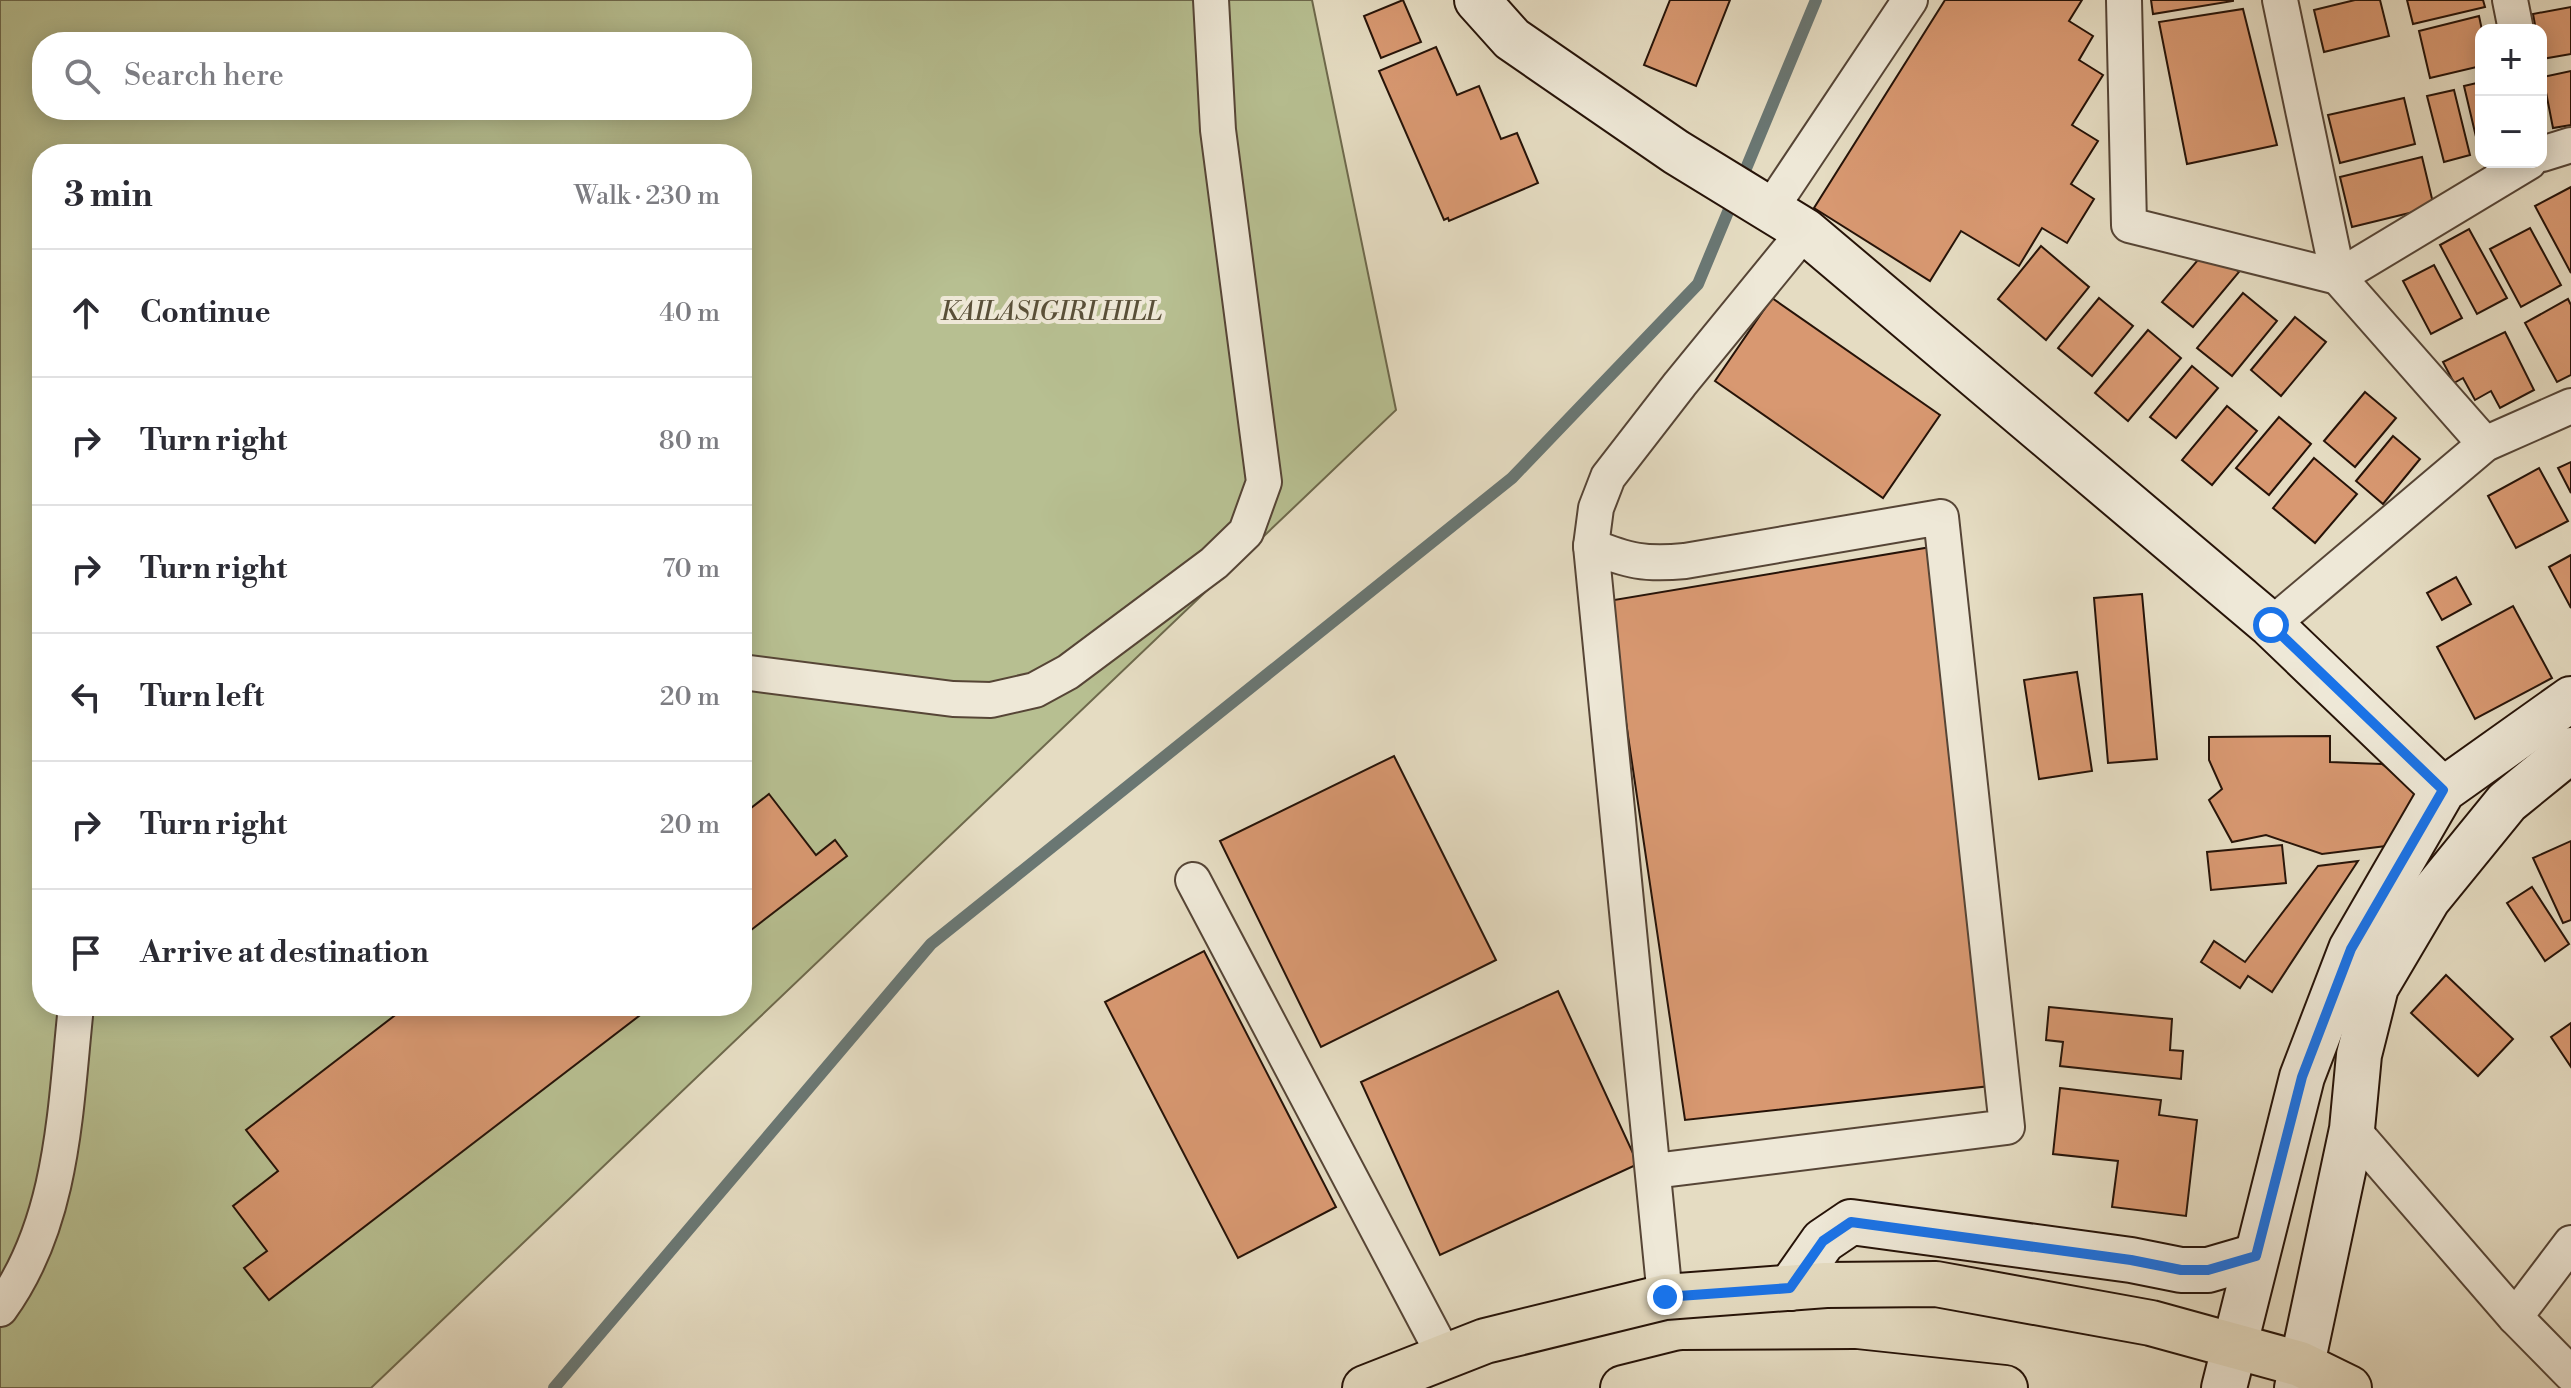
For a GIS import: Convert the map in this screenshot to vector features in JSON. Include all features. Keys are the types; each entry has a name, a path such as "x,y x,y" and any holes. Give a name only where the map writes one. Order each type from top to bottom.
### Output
{"main road":[{"path":"1365,1388 1485,1341 1665,1297 1790,1288 1936,1284 2151,1323 2233,1345 2298,1376 2349,1388"},
{"path":"1623,1388 1683,1373 1855,1372 2005,1388"}],"street":[{"path":"752,673 953,699 991,700 1035,690 1068,672 1214,563 1246,532 1264,482 1218,130 1211,0"},
{"path":"1477,0 1512,39 1676,152 1775,212 2271,625 2443,790"},
{"path":"1665,1297 1591,546 1596,508 1608,477 1680,384 1775,212 1910,0"},
{"path":"2124,0 2129,225 2338,277 2520,168"},
{"path":"2280,0 2338,277 2485,444"},
{"path":"2510,0 2515,24"},
{"path":"2271,625 2485,444 2571,406"},
{"path":"1591,546 1620,558 1650,564 1941,517 2007,1127 1654,1171"},
{"path":"2224,1388 2302,1077 2351,949 2443,790 2571,699"},
{"path":"2298,1376 2352,1129 2359,1055 2376,987 2428,899 2507,802 2571,750"},
{"path":"1193,880 1445,1357"},
{"path":"0,1309 38,1239 58,1171 75,1016"},
{"path":"2352,1129 2515,1317 2571,1374"},
{"path":"1790,1288 1823,1241 1851,1222 2131,1260 2181,1270 2208,1270 2256,1256"},
{"path":"2515,1317 2571,1243"}],"green space":[{"name":"KAILASIGIRI HILL","path":"0,0 1312,0 1396,410 371,1388 0,1388"}],"building":[{"path":"1403,0 1421,42 1381,58 1364,16"},
{"path":"1670,0 1730,0 1696,86 1644,65"},
{"path":"1945,0 2082,0 2069,21 2093,36 2079,60 2103,75 2072,125 2098,141 2071,184 2094,199 2067,243 2042,228 2019,266 1961,231 1930,281 1814,208"},
{"path":"2151,0 2233,0 2233,1 2153,14"},
{"path":"2355,0 2380,0 2389,36 2324,52 2314,10"},
{"path":"2407,0 2483,0 2485,7 2413,24"},
{"path":"2571,7 2571,54 2547,58 2547,24 2535,24 2533,14"},
{"path":"2243,9 2277,145 2187,164 2159,22"},
{"path":"2479,16 2481,24 2475,24 2475,67 2430,78 2419,31"},
{"path":"1436,47 1457,95 1479,86 1501,139 1517,133 1538,183 1449,221 1448,218 1444,220 1379,71"},
{"path":"2571,71 2571,125 2553,128 2547,97 2547,76"},
{"path":"2475,83 2475,133 2464,86"},
{"path":"2454,90 2470,155 2444,162 2427,96"},
{"path":"2404,98 2415,144 2340,163 2328,115"},
{"path":"2422,157 2434,207 2352,227 2340,177"},
{"path":"2571,187 2571,273 2535,206"},
{"path":"2530,228 2561,285 2521,307 2490,249"},
{"path":"2469,229 2507,298 2477,314 2440,245"},
{"path":"2041,246 2089,287 2046,340 1998,299"},
{"path":"2209,247 2239,272 2193,327 2162,302"},
{"path":"2434,265 2462,318 2431,334 2403,281"},
{"path":"2243,293 2277,321 2232,376 2197,348"},
{"path":"1772,298 1940,415 1883,498 1715,381"},
{"path":"2099,298 2133,326 2092,376 2058,348"},
{"path":"2568,299 2571,305 2571,375 2557,382 2525,323"},
{"path":"2295,317 2326,342 2281,396 2251,370"},
{"path":"2148,330 2181,358 2128,421 2095,393"},
{"path":"2505,332 2534,390 2500,408 2491,391 2475,400 2463,378 2454,383 2443,362"},
{"path":"2192,366 2218,388 2176,438 2150,417"},
{"path":"2365,392 2396,418 2355,467 2324,441"},
{"path":"2227,406 2257,431 2212,485 2182,460"},
{"path":"2279,417 2311,444 2269,495 2236,468"},
{"path":"2393,436 2420,459 2383,504 2356,481"},
{"path":"2314,458 2357,494 2315,543 2273,508"},
{"path":"2571,462 2571,493 2558,468"},
{"path":"2539,468 2568,521 2516,548 2488,496"},
{"path":"1931,547 1990,1086 1685,1120 1608,601"},
{"path":"2571,555 2571,608 2549,567"},
{"path":"2456,577 2471,604 2442,620 2427,593"},
{"path":"2142,594 2157,759 2108,763 2094,598"},
{"path":"2513,606 2552,678 2475,719 2437,647"},
{"path":"2077,672 2092,771 2039,779 2024,680"},
{"path":"2330,736 2330,762 2382,764 2426,797 2402,844 2322,854 2266,835 2232,842 2209,800 2222,789 2209,760 2209,737"},
{"path":"1394,756 1496,960 1321,1047 1220,841"},
{"path":"769,794 816,855 835,840 847,856 752,929 752,807"},
{"path":"2571,841 2571,920 2563,923 2533,858"},
{"path":"2282,845 2286,883 2211,890 2207,852"},
{"path":"2358,861 2272,992 2248,976 2240,988 2201,962 2214,941 2245,962 2318,866"},
{"path":"2532,887 2569,944 2545,961 2507,903"},
{"path":"1204,951 1336,1207 1238,1258 1105,1002"},
{"path":"2446,975 2513,1039 2478,1076 2411,1013"},
{"path":"1558,991 1638,1164 1440,1255 1361,1082"},
{"path":"2049,1007 2172,1019 2170,1050 2183,1051 2181,1079 2060,1066 2063,1042 2046,1040"},
{"path":"394,1016 639,1016 269,1300 244,1268 267,1251 233,1206 278,1171 246,1130"},
{"path":"2571,1023 2571,1067 2551,1037"},
{"path":"2060,1088 2161,1100 2159,1115 2197,1120 2186,1216 2112,1207 2118,1161 2053,1154"}],"waterway":[{"path":"554,1388 931,944 1512,478 1698,284 1816,0"}],"route":[{"path":"1665,1297 1790,1288 1823,1241 1851,1222 2131,1260 2181,1270 2208,1270 2256,1256 2302,1077 2351,949 2443,790 2271,625"}]}
